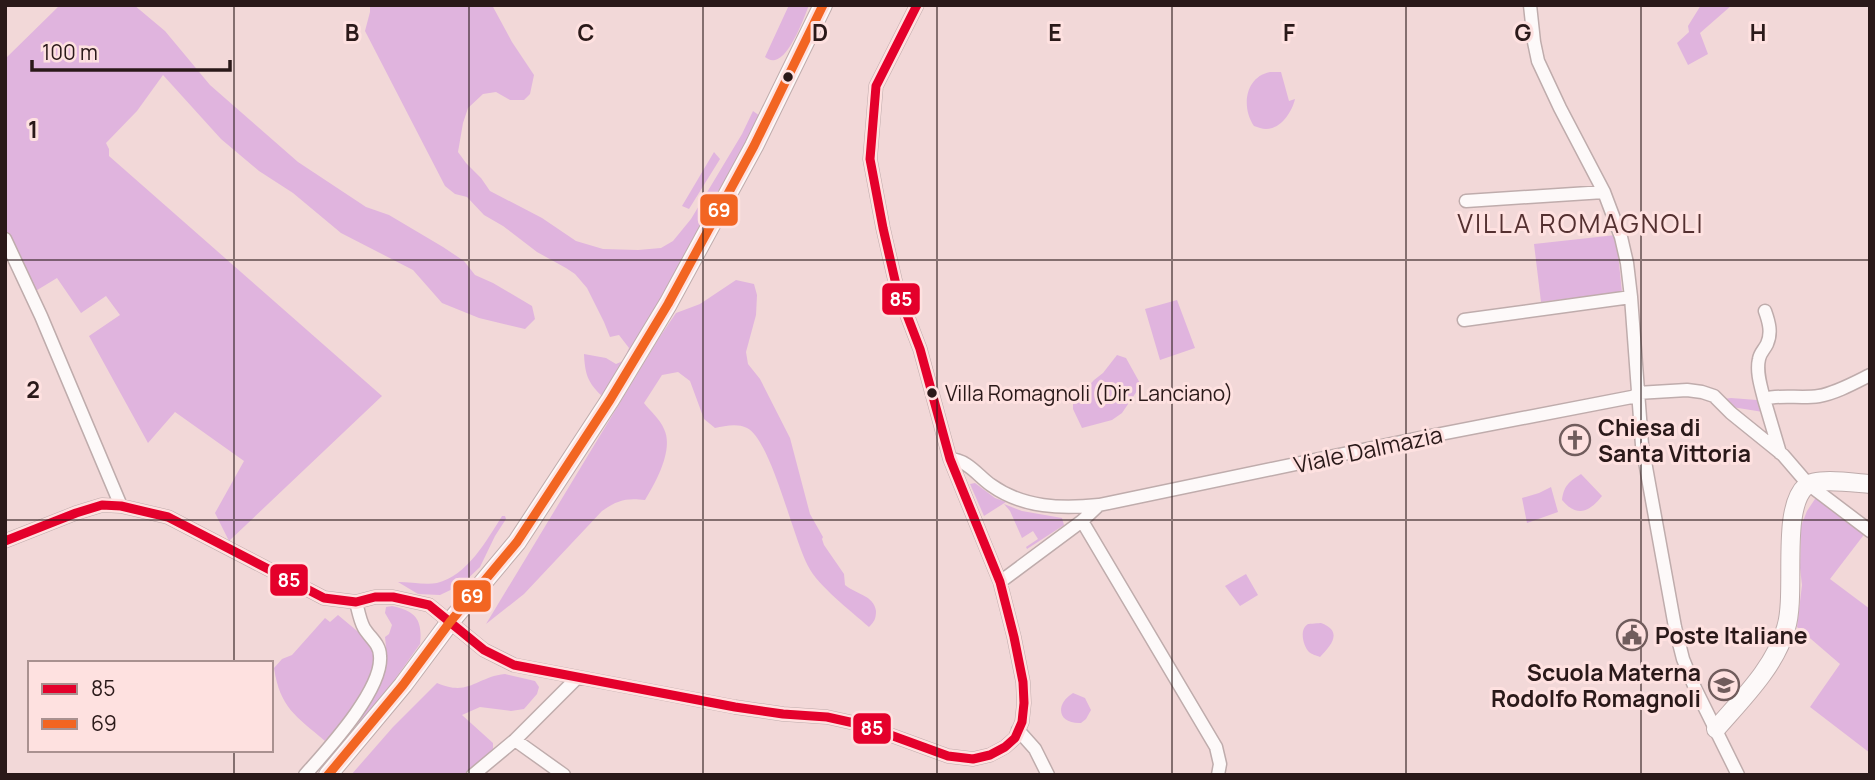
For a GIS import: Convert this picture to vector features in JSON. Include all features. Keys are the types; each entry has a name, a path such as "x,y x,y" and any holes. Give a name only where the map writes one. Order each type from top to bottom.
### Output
{"main road":[{"path":"328,775 517,542 610,400 668,304 754,146 823,5"},
{"path":"1716,729 1765,673 1786,629 1790,594 1791,529 1797,500 1808,484 1823,481 1870,484"}],"street":[{"path":"5,541 102,505 121,506 168,516 324,598 356,602 375,597 393,597 429,606 484,650 514,665 736,708 827,717 863,725 948,756 973,759 990,755 1005,747 1015,738 1022,722 1024,703 1023,682 1014,637 1000,582 950,459 919,349 897,289 870,159 876,86 917,5"},
{"path":"1530,5 1538,61 1604,192 1621,237 1631,297 1642,445 1656,530 1683,659 1738,775"},
{"path":"1466,201 1604,192"},
{"path":"5,239 41,316 121,506"},
{"path":"1464,320 1631,297"},
{"path":"1765,311 1769,321 1769,333 1759,359 1758,370 1780,453"},
{"path":"1764,399 1777,396 1819,396 1870,375"},
{"name":"Viale Dalmazia","path":"950,459 963,462 992,486 1023,500 1058,507 1099,505 1637,394 1687,390 1714,397 1780,453 1808,484 1870,531"},
{"path":"1000,582 1082,521 1099,505"},
{"path":"1082,521 1216,747 1220,764 1218,775"},
{"path":"305,775 358,710 373,685 379,668 381,655 377,643 363,628 356,602"},
{"path":"473,775 514,740 577,678"},
{"path":"1018,730 1035,749 1048,775"},
{"path":"514,740 564,775"}],"shaded area":[{"path":"60,5 134,5 165,31 210,85 298,162 366,207 389,215 443,247 464,261 475,275 532,306 535,319 525,329 479,318 442,303 413,270 341,233 293,193 259,171 221,139 163,75 137,111 106,143 109,156 382,396 229,541 215,513 244,461 175,412 148,443 89,336 120,315 106,296 81,313 57,278 34,292 5,231 5,59"},
{"path":"370,5 492,5 534,75 530,94 524,100 510,100 496,92 483,94 468,108 458,152 490,191 542,218 576,241 603,249 661,248 673,241 691,219 753,111 760,116 648,322 602,396 588,377 584,354 606,358 616,364 623,361 629,348 619,335 610,337 587,288 575,274 537,252 484,215 467,197 455,194 445,186 365,31"},
{"path":"789,5 809,5 786,52 775,60 770,60 765,57"},
{"path":"1701,5 1732,5 1700,33 1708,54 1688,65 1677,43 1689,32 1688,26"},
{"path":"1270,72 1281,72 1289,101 1295,99 1281,123 1264,129 1254,126 1247,110 1247,102 1255,80"},
{"path":"714,152 720,159 689,209 682,206"},
{"path":"1616,235 1622,292 1541,302 1534,244"},
{"path":"736,280 754,284 757,295 756,315 746,352 748,364 760,379 790,438 810,514 823,537 824,545 844,574 845,585 868,598 875,606 876,616 872,624 869,627 836,598 819,582 808,566 773,470 756,436 743,426 715,428 704,419 690,381 678,372 662,375 644,403 662,425 667,437 665,456 645,500 622,501 602,511 524,594 486,624 676,313 700,304"},
{"path":"1177,300 1195,348 1160,360 1145,309"},
{"path":"1117,355 1126,358 1141,385 1122,413 1112,420 1082,428 1073,403"},
{"path":"1724,399 1757,400 1763,412 1732,407"},
{"path":"1581,474 1602,496 1587,509 1577,511 1562,500 1568,484"},
{"path":"975,483 995,498 1006,502 984,516 970,484"},
{"path":"1551,487 1558,512 1527,523 1522,498"},
{"path":"1817,496 1866,532 1830,579 1870,609 1870,753 1810,707 1840,664 1797,627 1802,585 1801,526"},
{"path":"1004,504 1022,511 1062,518 1064,525 1027,549 1026,547 1038,539 1033,531 1022,538"},
{"path":"502,516 506,519 480,567 461,585 440,595 418,594 398,582 437,583 458,573 475,556"},
{"path":"1246,574 1258,595 1240,606 1225,586"},
{"path":"392,606 412,614 419,622 420,644 359,730 355,718 380,681 383,672 385,637 392,625 385,613 386,607"},
{"path":"338,615 374,645 374,664 361,697 325,741 285,702 274,668 282,659 292,655 325,618 330,622"},
{"path":"1321,623 1328,626 1334,634 1328,648 1320,657 1309,652 1303,633 1308,624"},
{"path":"505,674 535,681 539,687 537,694 524,709 511,711 480,707 462,715 493,743 493,750 469,775 351,775 437,683 448,687 465,687"},
{"path":"1073,693 1085,698 1091,710 1081,723 1067,720 1061,712 1063,702"}],"transit line":[{"name":"69","path":"328,775 517,542 610,400 668,304 754,146 823,5"},
{"name":"85","path":"5,541 102,505 121,506 168,517 324,598 356,602 375,597 393,597 429,605 484,650 514,665 735,707 827,717 863,725 948,756 973,759 990,755 1005,747 1015,738 1022,722 1024,703 1023,682 1014,637 1000,582 950,459 920,349 897,289 870,159 876,86 917,5"}],"place":[{"name":"Villa Romagnoli (Dir. Lanciano)","path":"932,393"},
{"name":"Chiesa di Santa Vittoria","path":"1575,440"},
{"name":"Poste Italiane","path":"1632,635"},
{"name":"Scuola Materna Rodolfo Romagnoli","path":"1724,685"}],"district":[{"name":"VILLA ROMAGNOLI","path":"1581,223"}]}
